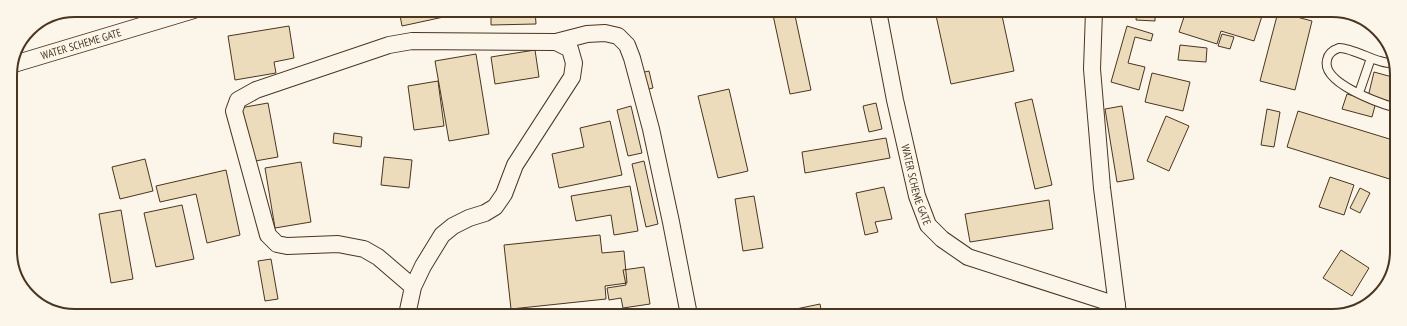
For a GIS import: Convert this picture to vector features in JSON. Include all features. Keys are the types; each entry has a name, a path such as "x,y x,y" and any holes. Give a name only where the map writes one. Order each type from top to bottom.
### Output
{"street":[{"name":"WATER SCHEME GATE","path":"19,63 171,17"},
{"name":"WATER SCHEME GATE","path":"879,17 895,100 917,196 928,225 942,239 968,256 1115,309"},
{"path":"1094,17 1092,69 1102,188 1118,309"},
{"path":"413,288 378,257 364,249 338,244 288,246 277,244 268,235 234,111 238,100 256,90 389,44 412,41 556,42 587,34 605,33 618,36 627,45 632,58 651,129 688,309"},
{"path":"408,309 413,288 423,266 442,235 453,226 469,218 485,213 495,207 504,194 515,165 572,77 574,63 570,49 556,42"}],"lane":[{"path":"1389,63 1381,62 1340,48 1328,56 1326,64 1331,77 1345,88 1390,106"},
{"path":"1359,94 1371,58"}],"building":[{"path":"400,17 444,17 402,26"},
{"path":"491,17 536,17 536,24 491,25"},
{"path":"773,17 795,17 811,90 790,94"},
{"path":"936,17 1002,17 1014,71 951,84"},
{"path":"1136,17 1155,17 1155,21 1136,20"},
{"path":"1184,17 1262,17 1254,41 1221,31 1217,44 1179,32"},
{"path":"1277,17 1297,17 1312,21 1295,90 1260,81"},
{"path":"289,26 294,58 274,62 276,73 235,80 228,36"},
{"path":"1127,26 1153,34 1151,41 1135,37 1128,63 1145,67 1139,90 1111,82"},
{"path":"1222,34 1234,37 1230,49 1218,46"},
{"path":"1180,45 1207,48 1206,62 1178,60"},
{"path":"535,50 539,77 495,84 491,57"},
{"path":"476,54 489,134 449,141 435,61"},
{"path":"649,71 653,88 640,91 636,74"},
{"path":"1374,72 1390,76 1390,102 1368,97"},
{"path":"1152,73 1190,82 1183,111 1145,102"},
{"path":"438,81 444,126 414,130 408,86"},
{"path":"729,89 748,171 718,178 698,96"},
{"path":"1347,94 1376,102 1372,117 1342,109"},
{"path":"1032,99 1052,185 1035,189 1015,103"},
{"path":"268,103 278,157 244,163 234,109"},
{"path":"876,103 882,129 869,132 863,106"},
{"path":"631,106 642,153 628,156 617,110"},
{"path":"1122,106 1134,179 1117,182 1105,109"},
{"path":"1267,109 1280,112 1274,147 1261,145"},
{"path":"1298,111 1390,139 1390,179 1287,147"},
{"path":"1166,116 1189,126 1169,171 1147,161"},
{"path":"610,121 622,175 559,188 552,154 584,147 580,128"},
{"path":"334,133 362,137 361,147 333,143"},
{"path":"886,138 890,158 805,173 802,152"},
{"path":"384,157 412,160 409,188 381,185"},
{"path":"145,159 153,191 120,199 112,167"},
{"path":"644,161 658,224 646,227 632,164"},
{"path":"301,162 311,222 275,228 265,168"},
{"path":"226,170 240,235 207,243 196,194 160,202 156,186"},
{"path":"1330,177 1354,185 1344,215 1319,207"},
{"path":"630,186 638,231 614,235 611,215 576,221 571,196"},
{"path":"884,187 892,219 875,222 878,232 865,235 856,193"},
{"path":"1360,188 1370,193 1360,213 1350,208"},
{"path":"754,196 763,248 743,251 735,199"},
{"path":"1049,200 1053,229 970,242 965,214"},
{"path":"182,205 194,259 156,267 144,213"},
{"path":"121,210 133,279 111,283 99,214"},
{"path":"600,235 602,253 624,251 627,283 605,286 606,299 511,309 504,245"},
{"path":"1341,250 1369,268 1352,296 1323,278"},
{"path":"271,259 278,299 265,301 258,261"},
{"path":"644,267 650,304 623,308 621,298 609,300 607,288 626,285 623,270"},
{"path":"820,304 821,309 796,309"}]}
